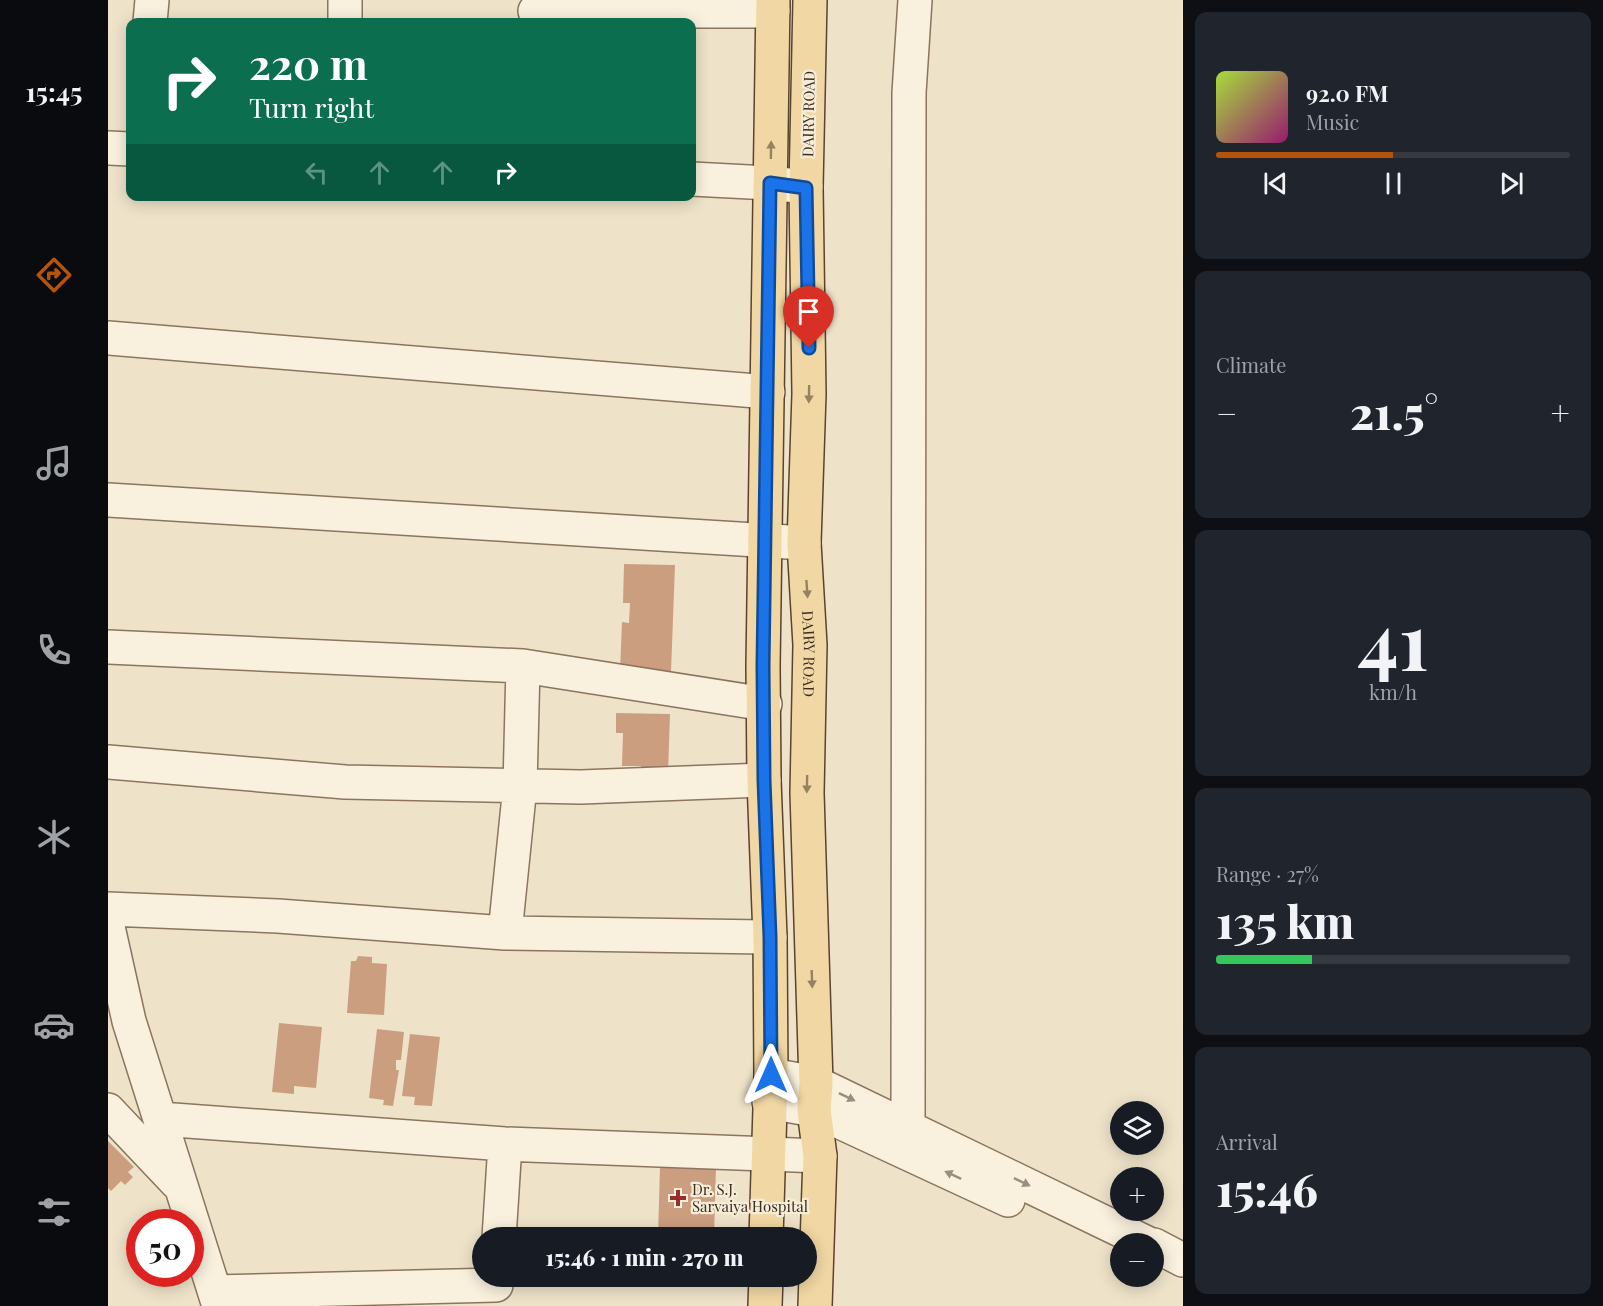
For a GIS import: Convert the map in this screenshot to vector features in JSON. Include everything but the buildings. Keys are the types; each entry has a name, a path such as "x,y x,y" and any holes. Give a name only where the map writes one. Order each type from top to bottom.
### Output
{"main road":[{"name":"DAIRY ROAD","path":"810,0 806,188 809,394 804,543 810,645 807,793 815,1096 820,1156 815,1306"},
{"path":"766,1227 770,1089 770,937 764,780 763,666 773,6"},
{"path":"765,1306 766,1287"}],"street":[{"path":"150,18 152,0"},
{"path":"345,0 345,18"},
{"path":"908,1127 909,93 915,0"},
{"path":"535,11 773,6"},
{"path":"108,148 126,150"},
{"path":"696,179 770,183 806,188"},
{"path":"108,338 768,392"},
{"path":"108,500 804,543"},
{"path":"108,647 523,666 765,704"},
{"path":"505,933 520,786 523,666"},
{"path":"108,762 345,782 581,787 764,780"},
{"path":"108,909 278,916 505,933 770,937"},
{"path":"108,927 129,1021 217,1299 496,1289"},
{"path":"770,1089 815,1096 908,1127 1126,1233"},
{"path":"815,1096 1110,1248"},
{"path":"108,1110 182,1188"},
{"path":"160,1119 505,1144 820,1156"},
{"path":"500,1227 505,1144"},
{"path":"1164,1250 1183,1260"},
{"path":"1164,1273 1183,1282"}],"place":[{"name":"Dr. S.J. Sarvaiya Hospital","path":"678,1198"}],"route":[{"path":"771,1075 763,666 770,183 806,188 809,348"}]}
